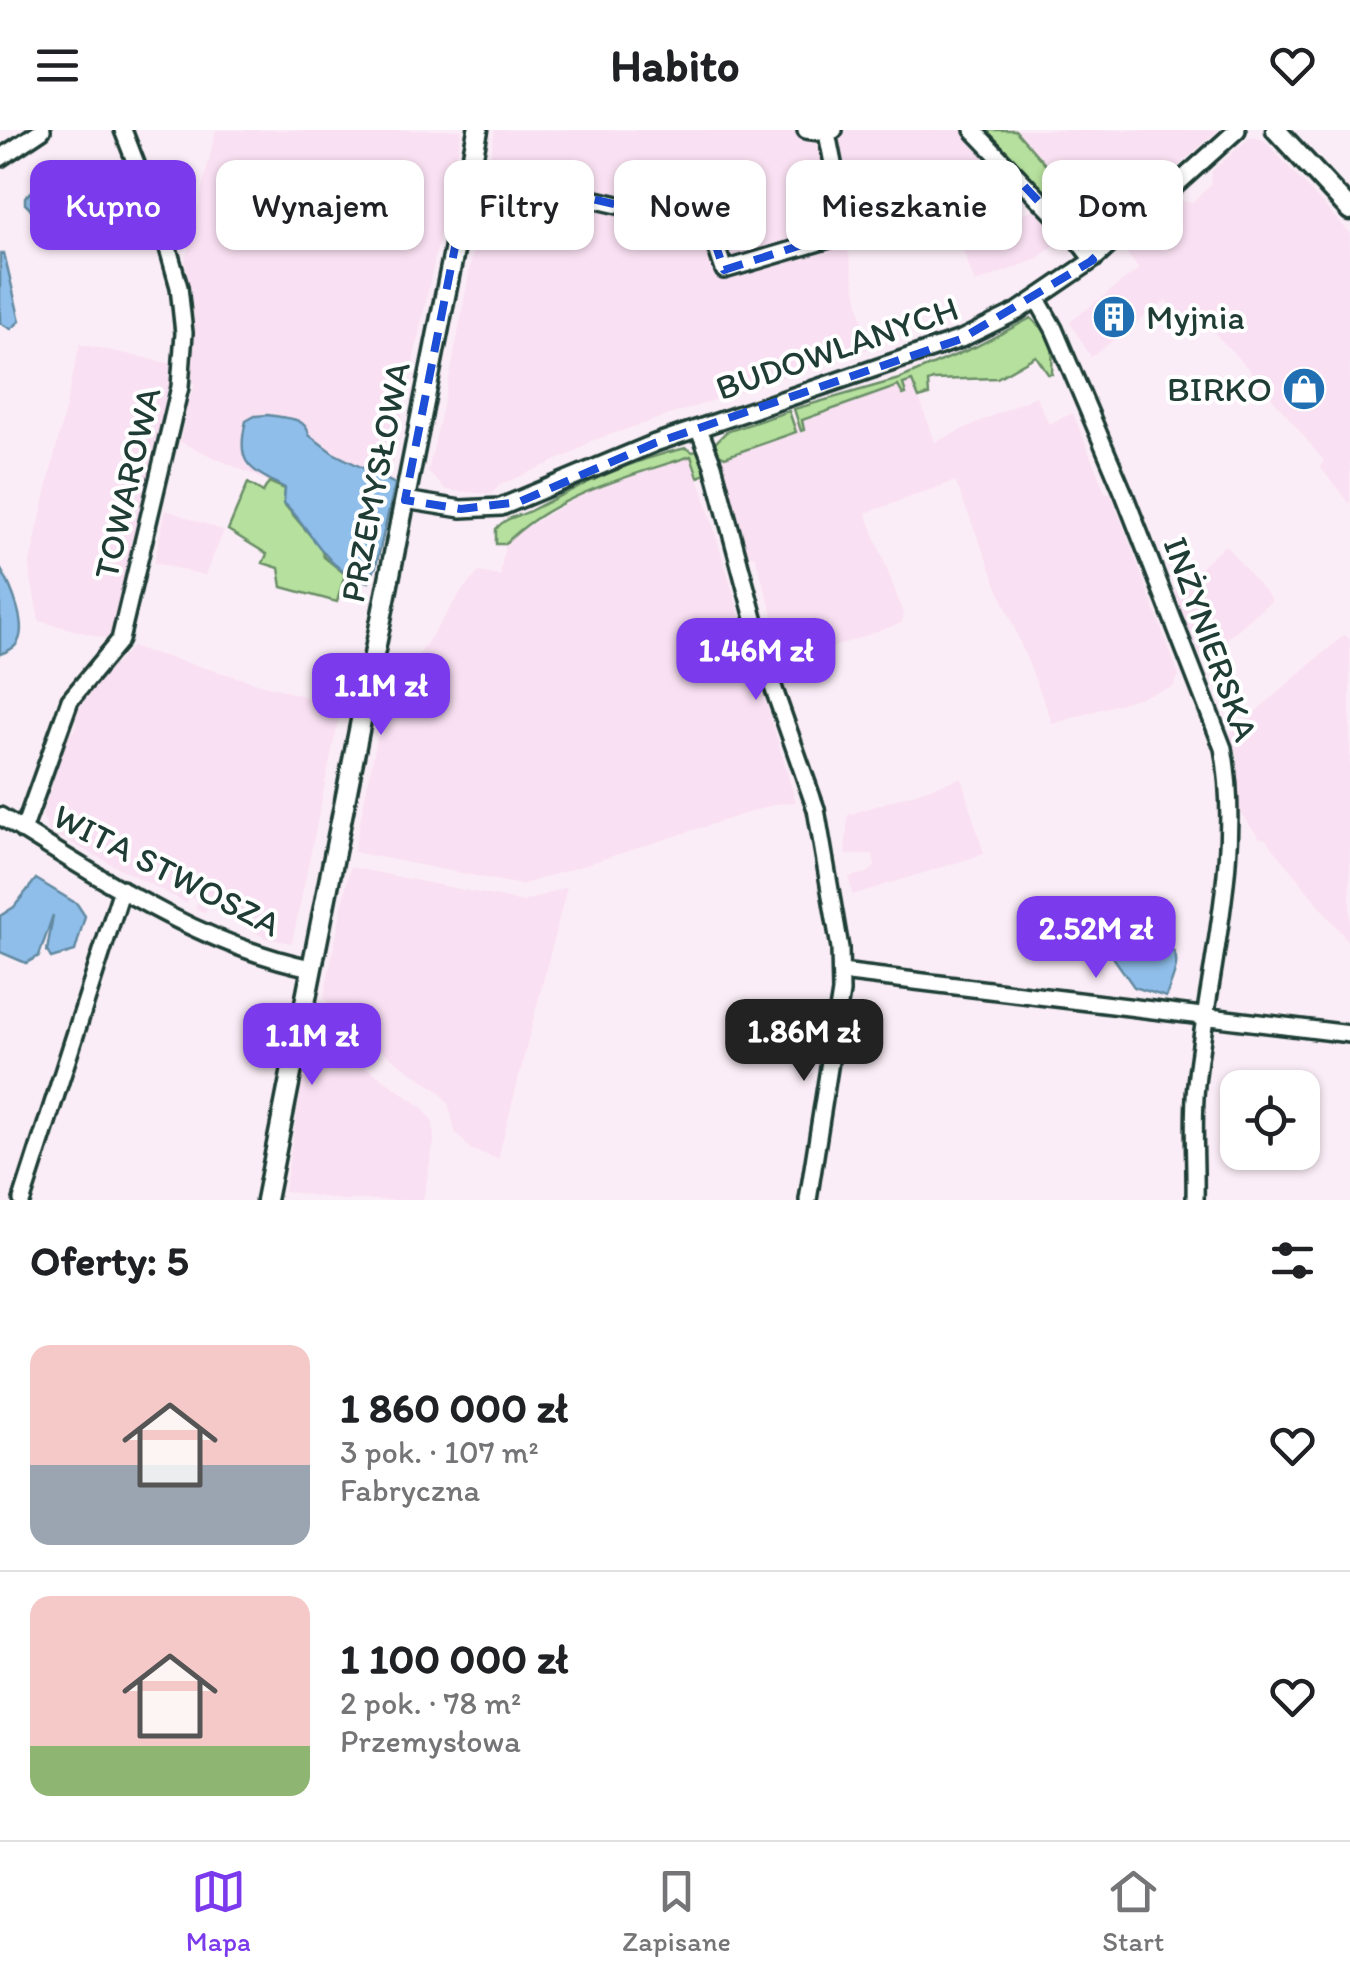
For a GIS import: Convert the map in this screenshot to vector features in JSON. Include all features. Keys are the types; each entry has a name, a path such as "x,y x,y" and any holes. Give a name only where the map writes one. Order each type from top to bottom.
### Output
{"main road":[{"name":"PRZEMYSŁOWA","path":"472,160 478,130"},
{"path":"1276,130 1350,210"},
{"name":"PRZEMYSŁOWA","path":"266,1200 455,250"}],"street":[{"path":"0,158 42,130"},
{"name":"TOWAROWA","path":"24,831 70,700 120,640 180,387 184,333 176,274 122,130"},
{"path":"806,130 830,131 835,160"},
{"path":"973,130 1001,160"},
{"name":"BUDOWLANYCH","path":"405,500 461,510 501,507 588,468 960,338 1001,320 1093,260 1236,130"},
{"path":"1022,182 1093,260"},
{"path":"594,200 692,222 713,236 724,270 793,250"},
{"name":"INŻYNIERSKA","path":"1037,298 1124,494 1223,748 1229,826 1196,1086 1195,1200"},
{"path":"699,428 770,678 816,809 842,972 808,1200"},
{"name":"WITA STWOSZA","path":"0,816 122,888 240,948 311,968"},
{"path":"22,1200 122,888"},
{"path":"842,972 1350,1034"}],"highlighted area":[{"path":"470,171 692,222 713,237 724,270 1015,176 1093,260 961,339 655,443 519,502 461,509 405,500"}],"shaded area":[{"path":"216,130 462,130 456,160 444,160 444,215 400,424 391,425 390,434 397,439 390,480 395,484 333,453 309,435 285,489 180,442 195,386 194,318 185,261 188,250 196,250 196,215"},
{"path":"495,130 1218,130 1183,162 1042,160 1042,204 1022,183 1022,160 786,160 786,250 848,250 868,349 591,441 500,485 491,494 446,490 428,472 473,250 594,250 594,160 490,160"},
{"path":"1250,137 1264,140 1350,234 1350,504 1320,467 1324,461 1248,368 1202,320 1191,328 1166,300 1091,357 1070,322 1139,269 1124,250 1183,250 1183,201 1193,202 1211,185 1212,171"},
{"path":"1042,207 1042,250 1048,250 1037,259 975,283 963,250 1022,250 1022,214"},
{"path":"80,344 177,365 127,583 120,592 112,640 39,621 29,567"},
{"path":"913,381 935,442 1036,396 1049,424 1073,413 1105,492 1111,494 1179,675 1173,687 1053,724 955,481 866,513 904,615 901,623 794,661 785,656 755,556 744,553 716,453 725,457 773,440 789,424"},
{"path":"692,456 796,802 776,804 521,885 354,852 377,738 418,656 464,588 479,572 500,576 505,544 518,532 586,492"},
{"path":"166,510 224,531 205,575 154,563"},
{"path":"1225,545 1272,600 1202,660 1173,593"},
{"path":"1344,635 1350,639 1350,944 1234,805 1231,765 1238,759 1230,734"},
{"path":"132,647 341,707 292,943 265,938 210,905 205,913 195,908 199,899 190,897 186,903 48,831 42,814 68,733 74,731 73,718 86,694"},
{"path":"961,778 984,854 852,895 849,877 875,867 873,854 845,855 848,815"},
{"path":"350,867 523,902 567,887 498,1159 470,1149 455,1132 449,1105 440,1092 341,1022 324,997"},
{"path":"310,1037 328,1040 422,1107 433,1122 434,1142 423,1200 342,1200 284,1191"}],"green space":[{"path":"982,130 1015,130 1042,161 1042,194 1022,173 1022,160 1010,160"},
{"path":"1031,318 1039,326 1044,324 1053,341 1052,374 1036,356 997,378 933,380 928,382 929,395 919,398 912,381 903,384 906,394 898,386 802,420 801,431 794,409 899,379"},
{"path":"789,411 796,432 725,457 712,446 726,432"},
{"path":"686,448 700,450 708,473 698,477 691,456 642,472 568,500 524,527 505,544 496,544 496,529 508,520 626,466"},
{"path":"269,482 285,489 284,504 324,557 345,574 337,602 282,587 279,568 263,563 267,554 228,530 248,483 263,492"}],"water":[{"path":"4,253 20,321 11,329 0,323 0,254"},
{"path":"268,415 299,421 309,435 333,453 395,484 369,582 354,578 331,561 284,503 285,488 248,464 243,447 246,421"},
{"path":"0,568 13,595 21,629 15,646 0,654"},
{"path":"36,879 77,904 85,916 75,951 51,958 47,951 53,915 39,956 26,963 0,952 0,916 14,907"},
{"path":"1099,937 1152,939 1170,948 1176,965 1166,997 1134,987"}],"place":[{"name":"Myjnia","path":"1114,317"},
{"name":"BIRKO","path":"1304,389"}]}
